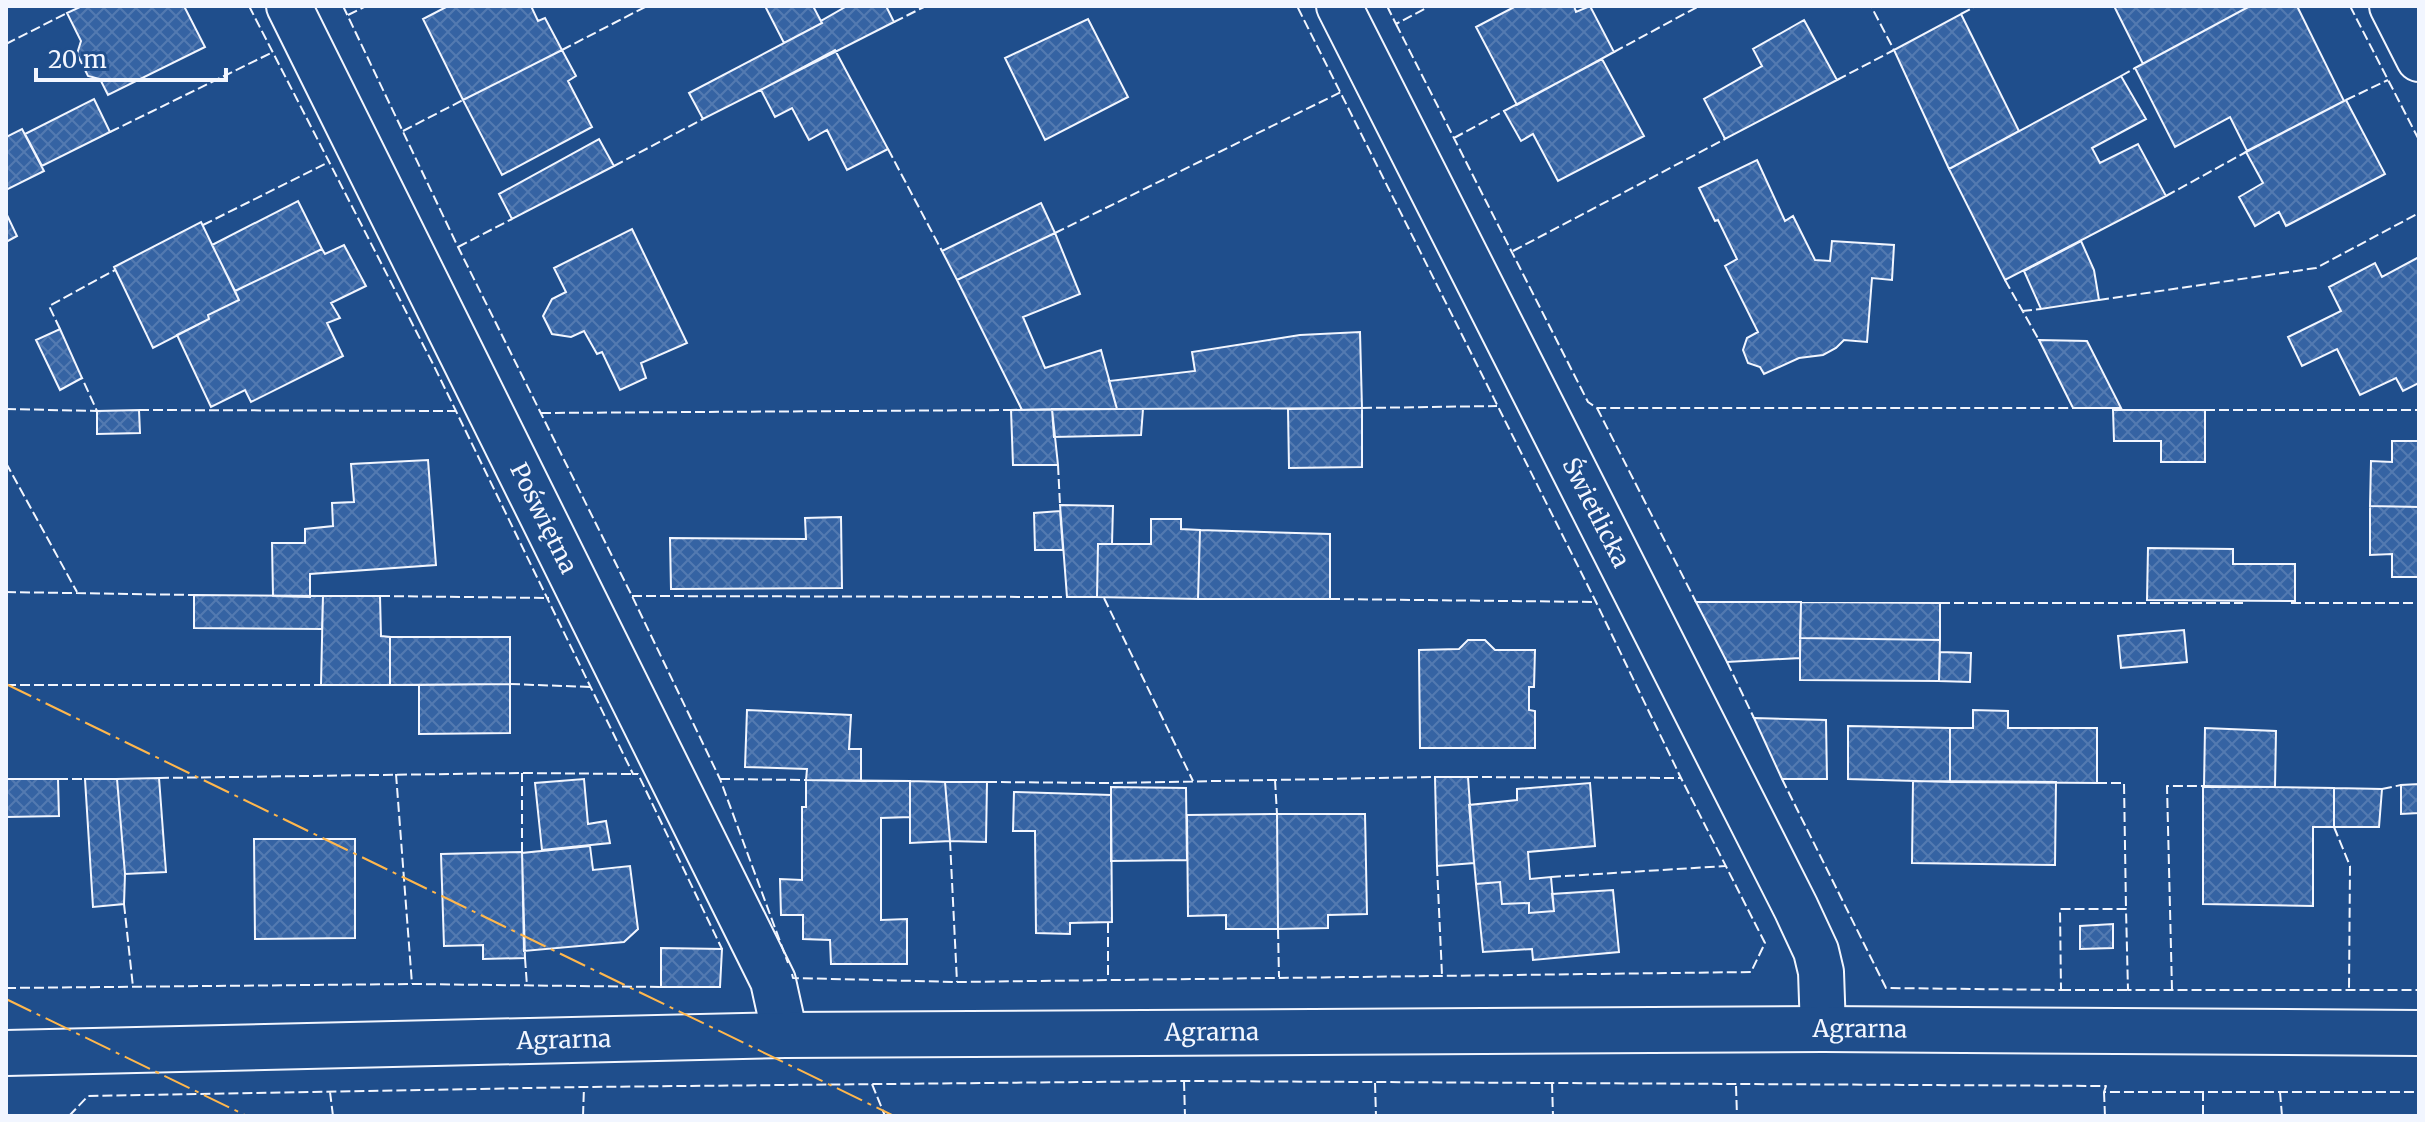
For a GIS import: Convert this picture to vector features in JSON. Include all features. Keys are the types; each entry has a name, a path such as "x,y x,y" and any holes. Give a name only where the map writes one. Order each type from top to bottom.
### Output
{"street":[{"name":"Poświętna","path":"289,6 773,981 785,1035"},
{"name":"Świetlicka","path":"1339,6 1796,908 1816,951 1821,972 1823,1029"},
{"path":"2392,6 2419,59"},
{"name":"Agrarna","path":"6,1053 785,1035 1823,1029 2419,1033"}],"building":[{"path":"82,6 184,6 205,47 108,95 100,79 88,76 77,54 81,41 67,13"},
{"path":"448,6 531,6 538,21 545,18 562,50 463,100 423,19"},
{"path":"765,6 813,6 822,23 784,43"},
{"path":"847,6 886,6 894,22 703,119 689,93 822,23"},
{"path":"1516,6 1574,6 1576,12 1590,6 1614,52 1517,105 1476,27"},
{"path":"2114,6 2250,6 2143,64"},
{"path":"2250,6 2297,6 2344,101 2247,151 2230,117 2175,147 2135,68"},
{"path":"1961,14 2019,131 1949,169 1894,50"},
{"path":"1088,19 1128,97 1045,140 1005,58"},
{"path":"1804,20 1837,80 1725,139 1704,99 1762,66 1753,49"},
{"path":"562,50 576,76 568,81 592,127 502,175 463,100"},
{"path":"835,50 888,149 847,170 827,130 809,140 792,108 775,117 761,90"},
{"path":"1602,59 1644,136 1558,181 1533,134 1521,141 1504,111"},
{"path":"2121,76 2146,119 2092,148 2100,163 2138,144 2166,196 2005,280 1949,169"},
{"path":"94,99 110,132 42,166 25,134"},
{"path":"2346,100 2385,174 2286,226 2279,212 2255,226 2239,197 2263,183 2246,152"},
{"path":"22,129 44,171 6,190 6,137"},
{"path":"599,139 614,166 512,219 499,194"},
{"path":"1757,160 1785,221 1793,216 1815,260 1830,261 1832,241 1894,245 1892,280 1872,278 1867,342 1844,340 1823,355 1799,358 1764,374 1760,367 1748,363 1743,350 1747,338 1758,332 1725,266 1737,259 1699,188"},
{"path":"298,201 322,249 235,291 212,245"},
{"path":"1041,203 1055,233 957,280 942,251"},
{"path":"6,213 17,236 6,242"},
{"path":"201,222 239,300 153,348 114,267"},
{"path":"632,229 687,343 641,363 646,378 620,390 602,352 597,354 584,331 571,337 552,334 543,316 552,299 566,292 554,268"},
{"path":"1055,233 1080,294 1023,317 1045,368 1101,350 1117,409 1022,410 957,280"},
{"path":"2081,241 2094,270 2099,300 2041,309 2024,271"},
{"path":"344,245 366,286 331,303 340,318 327,323 343,356 251,402 245,390 211,407 177,335 239,300 235,291 322,249 325,254"},
{"path":"2419,257 2419,383 2403,391 2396,378 2360,395 2337,349 2302,366 2288,337 2341,311 2329,287 2375,263 2382,277"},
{"path":"60,329 82,378 60,390 36,340"},
{"path":"1360,332 1362,408 1117,409 1109,381 1195,371 1192,352 1300,335"},
{"path":"2039,340 2087,341 2121,408 2073,408"},
{"path":"1362,408 1362,467 1289,468 1288,409"},
{"path":"1052,409 1143,409 1141,435 1054,437"},
{"path":"1052,409 1058,465 1013,465 1011,410"},
{"path":"139,410 140,433 97,434 97,411"},
{"path":"2113,410 2205,410 2205,462 2161,462 2161,441 2114,441"},
{"path":"2392,441 2419,441 2419,507 2370,506 2371,461 2392,462"},
{"path":"428,460 436,565 310,574 310,597 273,596 272,543 305,543 305,529 333,526 332,503 354,502 351,464"},
{"path":"1060,505 1113,506 1112,544 1098,544 1097,597 1067,597"},
{"path":"2370,506 2419,507 2419,577 2392,577 2392,554 2370,555"},
{"path":"1060,511 1063,550 1035,550 1034,513"},
{"path":"841,517 842,588 671,589 670,538 806,539 805,518"},
{"path":"1151,519 1181,519 1181,529 1200,530 1198,599 1097,597 1098,544 1151,544"},
{"path":"1200,530 1330,534 1330,599 1198,599"},
{"path":"2148,548 2233,549 2233,564 2295,564 2295,601 2147,600"},
{"path":"194,595 323,596 322,629 194,628"},
{"path":"323,596 380,596 381,636 390,637 390,685 321,685"},
{"path":"1696,602 1801,602 1800,658 1727,662"},
{"path":"1801,602 1940,603 1940,640 1800,638"},
{"path":"2184,630 2187,662 2121,668 2118,636"},
{"path":"390,637 510,637 510,684 390,685"},
{"path":"1800,638 1940,640 1939,681 1800,680"},
{"path":"1468,640 1485,640 1495,650 1535,650 1534,687 1529,687 1529,710 1535,711 1535,748 1420,748 1419,650 1459,649"},
{"path":"1940,652 1971,653 1970,682 1939,681"},
{"path":"510,684 510,733 419,734 419,685"},
{"path":"747,710 851,715 849,749 861,749 861,781 806,780 807,769 745,767"},
{"path":"1973,710 2008,711 2008,728 2097,728 2097,783 1950,782 1950,728 1973,728"},
{"path":"1754,718 1826,720 1827,779 1782,779"},
{"path":"1848,726 1950,728 1950,782 1848,779"},
{"path":"2205,728 2276,731 2275,787 2204,787"},
{"path":"1435,777 1468,777 1474,863 1437,866"},
{"path":"159,778 166,872 125,874 117,779"},
{"path":"6,779 58,779 59,816 6,817"},
{"path":"85,779 117,779 125,874 124,904 93,907"},
{"path":"584,779 588,824 606,821 610,843 542,850 535,783"},
{"path":"806,780 910,781 910,817 881,818 881,920 907,919 907,964 831,964 830,940 803,939 803,915 781,915 780,879 802,880 802,807 806,807"},
{"path":"910,781 945,782 950,841 910,843"},
{"path":"1913,781 2056,782 2055,865 1912,863"},
{"path":"945,782 987,782 986,842 950,841"},
{"path":"1590,783 1595,846 1528,852 1530,879 1551,877 1554,911 1529,913 1529,903 1502,904 1500,882 1476,884 1469,805 1517,800 1517,789"},
{"path":"2419,784 2419,813 2401,814 2401,785"},
{"path":"2203,786 2334,788 2334,827 2313,827 2313,906 2203,904"},
{"path":"1111,787 1186,788 1187,860 1111,861"},
{"path":"2334,788 2382,789 2379,827 2334,827"},
{"path":"1014,792 1111,795 1112,922 1070,923 1070,934 1036,933 1035,831 1013,831"},
{"path":"1277,814 1365,814 1367,914 1328,915 1328,928 1278,929"},
{"path":"1277,814 1278,929 1226,929 1226,915 1188,916 1187,815"},
{"path":"254,839 355,839 355,938 255,939"},
{"path":"590,846 593,870 630,866 638,929 624,942 524,951 522,853"},
{"path":"522,852 525,958 483,959 483,945 444,946 441,854"},
{"path":"1500,882 1502,904 1529,903 1529,913 1554,911 1552,894 1613,890 1619,952 1533,960 1532,949 1483,952 1476,884"},
{"path":"2113,924 2113,948 2080,949 2080,926"},
{"path":"661,948 722,949 720,987 661,987"}],"fence":[{"path":"249,6 434,366 722,949"},
{"path":"343,6 720,779 788,963"},
{"path":"348,15 366,6"},
{"path":"562,50 647,6"},
{"path":"894,22 926,6"},
{"path":"792,974 793,978 957,982 1751,972 1765,943 1297,6"},
{"path":"1387,6 1396,24 1430,6"},
{"path":"1614,52 1699,6"},
{"path":"1837,80 1894,50 1871,6"},
{"path":"1961,14 1976,6"},
{"path":"2350,6 2419,140"},
{"path":"6,44 67,13"},
{"path":"1396,24 1588,402 1597,408 2073,408"},
{"path":"110,132 273,52"},
{"path":"2121,76 2135,68"},
{"path":"2346,100 2388,80"},
{"path":"1055,233 1341,92"},
{"path":"403,131 463,100"},
{"path":"1454,138 1504,111"},
{"path":"614,166 703,119"},
{"path":"1513,251 1725,139"},
{"path":"888,149 942,251"},
{"path":"2166,196 2246,152"},
{"path":"203,225 329,162"},
{"path":"2099,300 2316,268 2419,213"},
{"path":"458,247 512,219"},
{"path":"60,329 49,306 115,270"},
{"path":"2005,280 2039,340"},
{"path":"2022,311 2041,309"},
{"path":"6,409 97,411 82,378"},
{"path":"1362,408 1497,406"},
{"path":"1597,408 1696,602"},
{"path":"139,410 456,411"},
{"path":"541,413 1011,410"},
{"path":"2205,410 2419,410"},
{"path":"6,463 77,592"},
{"path":"1058,465 1060,505"},
{"path":"6,592 194,595"},
{"path":"380,596 549,598"},
{"path":"632,596 1067,597"},
{"path":"1104,598 1193,781"},
{"path":"1330,599 1596,602"},
{"path":"1940,603 2243,603"},
{"path":"2291,603 2419,603"},
{"path":"1727,662 1754,718"},
{"path":"510,684 592,687"},
{"path":"6,685 321,685"},
{"path":"522,773 522,852"},
{"path":"396,774 412,984"},
{"path":"159,778 633,774"},
{"path":"987,782 1435,777"},
{"path":"1468,777 1681,778"},
{"path":"58,779 85,779"},
{"path":"720,779 806,780"},
{"path":"1782,779 1886,988 2061,990 2060,909 2126,909 2128,990 2419,990"},
{"path":"1275,780 1277,814"},
{"path":"2097,783 2124,783 2126,909"},
{"path":"2382,789 2401,785"},
{"path":"2172,990 2167,786 2203,786"},
{"path":"2334,827 2350,866 2349,990"},
{"path":"950,841 957,982"},
{"path":"1437,866 1442,975"},
{"path":"1551,877 1725,866"},
{"path":"124,904 133,987"},
{"path":"1108,923 1108,979"},
{"path":"1278,929 1279,977"},
{"path":"525,958 527,986"},
{"path":"6,988 412,984 661,987"},
{"path":"2061,990 2128,990"},
{"path":"1184,1081 1185,1116"},
{"path":"69,1116 88,1096 584,1087 1184,1081 2106,1086 2104,1092 2419,1092"},
{"path":"1375,1083 1376,1116"},
{"path":"1552,1083 1553,1116"},
{"path":"872,1084 885,1116"},
{"path":"1736,1086 1737,1116"},
{"path":"583,1116 584,1087"},
{"path":"2203,1091 2203,1116"},
{"path":"330,1092 333,1116"},
{"path":"2104,1092 2105,1116"},
{"path":"2280,1092 2282,1116"}],"power":[{"path":"6,684 894,1116"},
{"path":"6,999 247,1116"}]}
